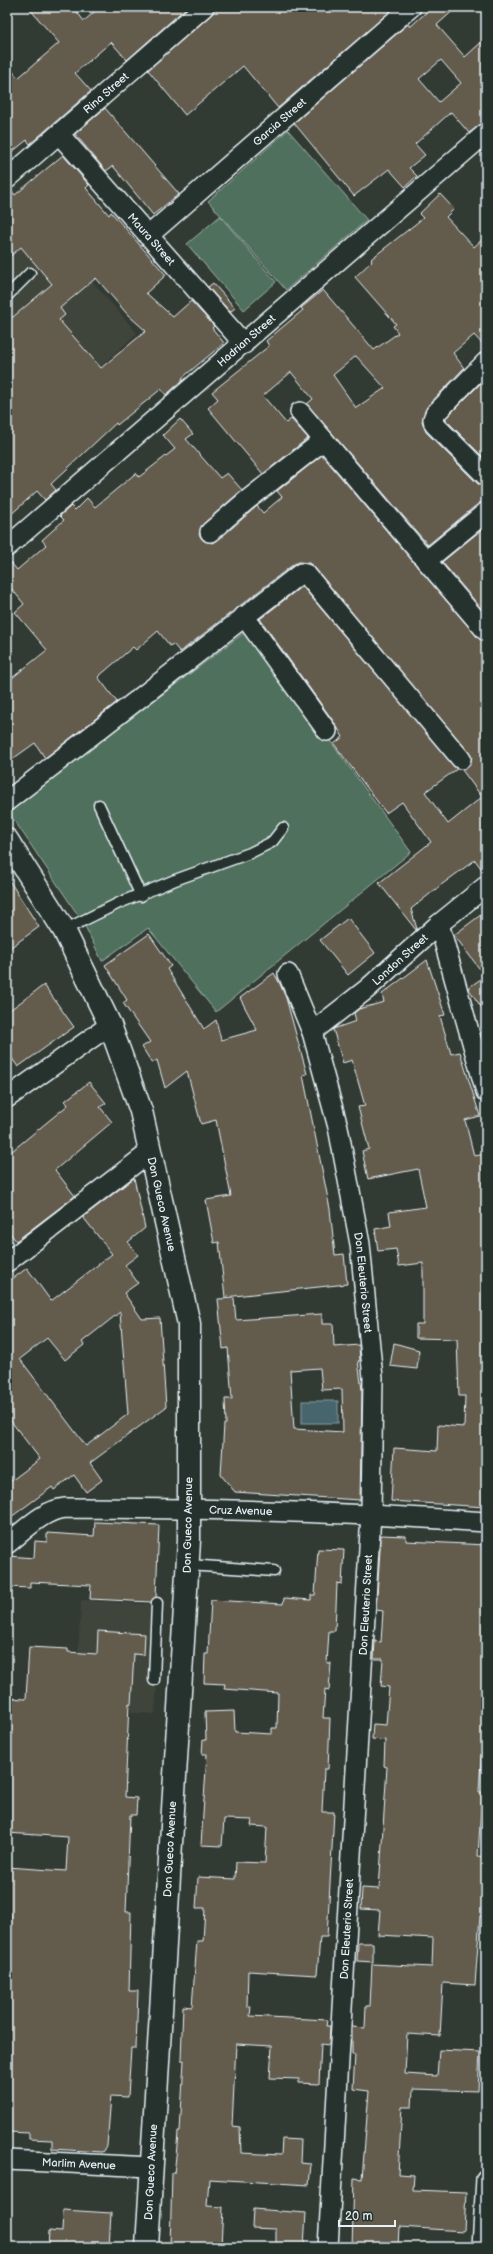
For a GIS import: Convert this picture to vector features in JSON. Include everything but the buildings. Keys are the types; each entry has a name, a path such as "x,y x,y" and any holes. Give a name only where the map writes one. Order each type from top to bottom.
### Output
{"main road":[{"name":"Don Gueco Avenue","path":"7,840 64,930 110,1025 141,1111 189,1324 188,1565 147,2247"}],"street":[{"name":"Rina Street","path":"7,179 204,7"},
{"name":"Garcia Street","path":"148,236 411,7"},
{"name":"Hadrian Street","path":"7,547 244,344 486,133"},
{"name":"Maura Street","path":"59,134 244,344"},
{"path":"486,362 435,414 432,419 434,424 486,476"},
{"path":"300,412 486,631"},
{"path":"210,532 246,501 324,440"},
{"path":"426,561 486,512"},
{"path":"7,801 301,572 306,574 461,759"},
{"path":"244,616 327,731"},
{"name":"London Street","path":"312,1032 367,989 439,924 486,886"},
{"path":"439,924 485,1081"},
{"name":"Don Eleuterio Street","path":"288,974 312,1032 338,1126 360,1244 373,1378 371,1514 328,2247"},
{"path":"7,1098 110,1025"},
{"path":"7,1262 151,1151"},
{"name":"Cruz Avenue","path":"7,1544 54,1509 189,1508 371,1514 486,1522"},
{"name":"Marlim Avenue","path":"7,2160 151,2167"},
{"path":"482,2247 486,2179"}],"lane":[{"path":"7,296 30,273"},
{"path":"99,805 141,896"},
{"path":"64,930 119,903 141,896 175,880 250,853 272,842 283,828"},
{"path":"188,1565 274,1571"},
{"path":"154,1680 157,1604"}],"shaded area":[{"path":"14,191 137,333 7,452 7,197"},
{"path":"81,1600 161,1605 155,1714 131,1712 131,1707 76,1703"}],"green space":[{"path":"288,130 367,220 286,290 208,201"},
{"path":"220,216 276,282 244,310 187,244"},
{"path":"249,629 411,852 216,1012 148,928 102,961 84,924 8,811"}],"water":[{"path":"302,1401 338,1401 338,1423 302,1423"}]}
